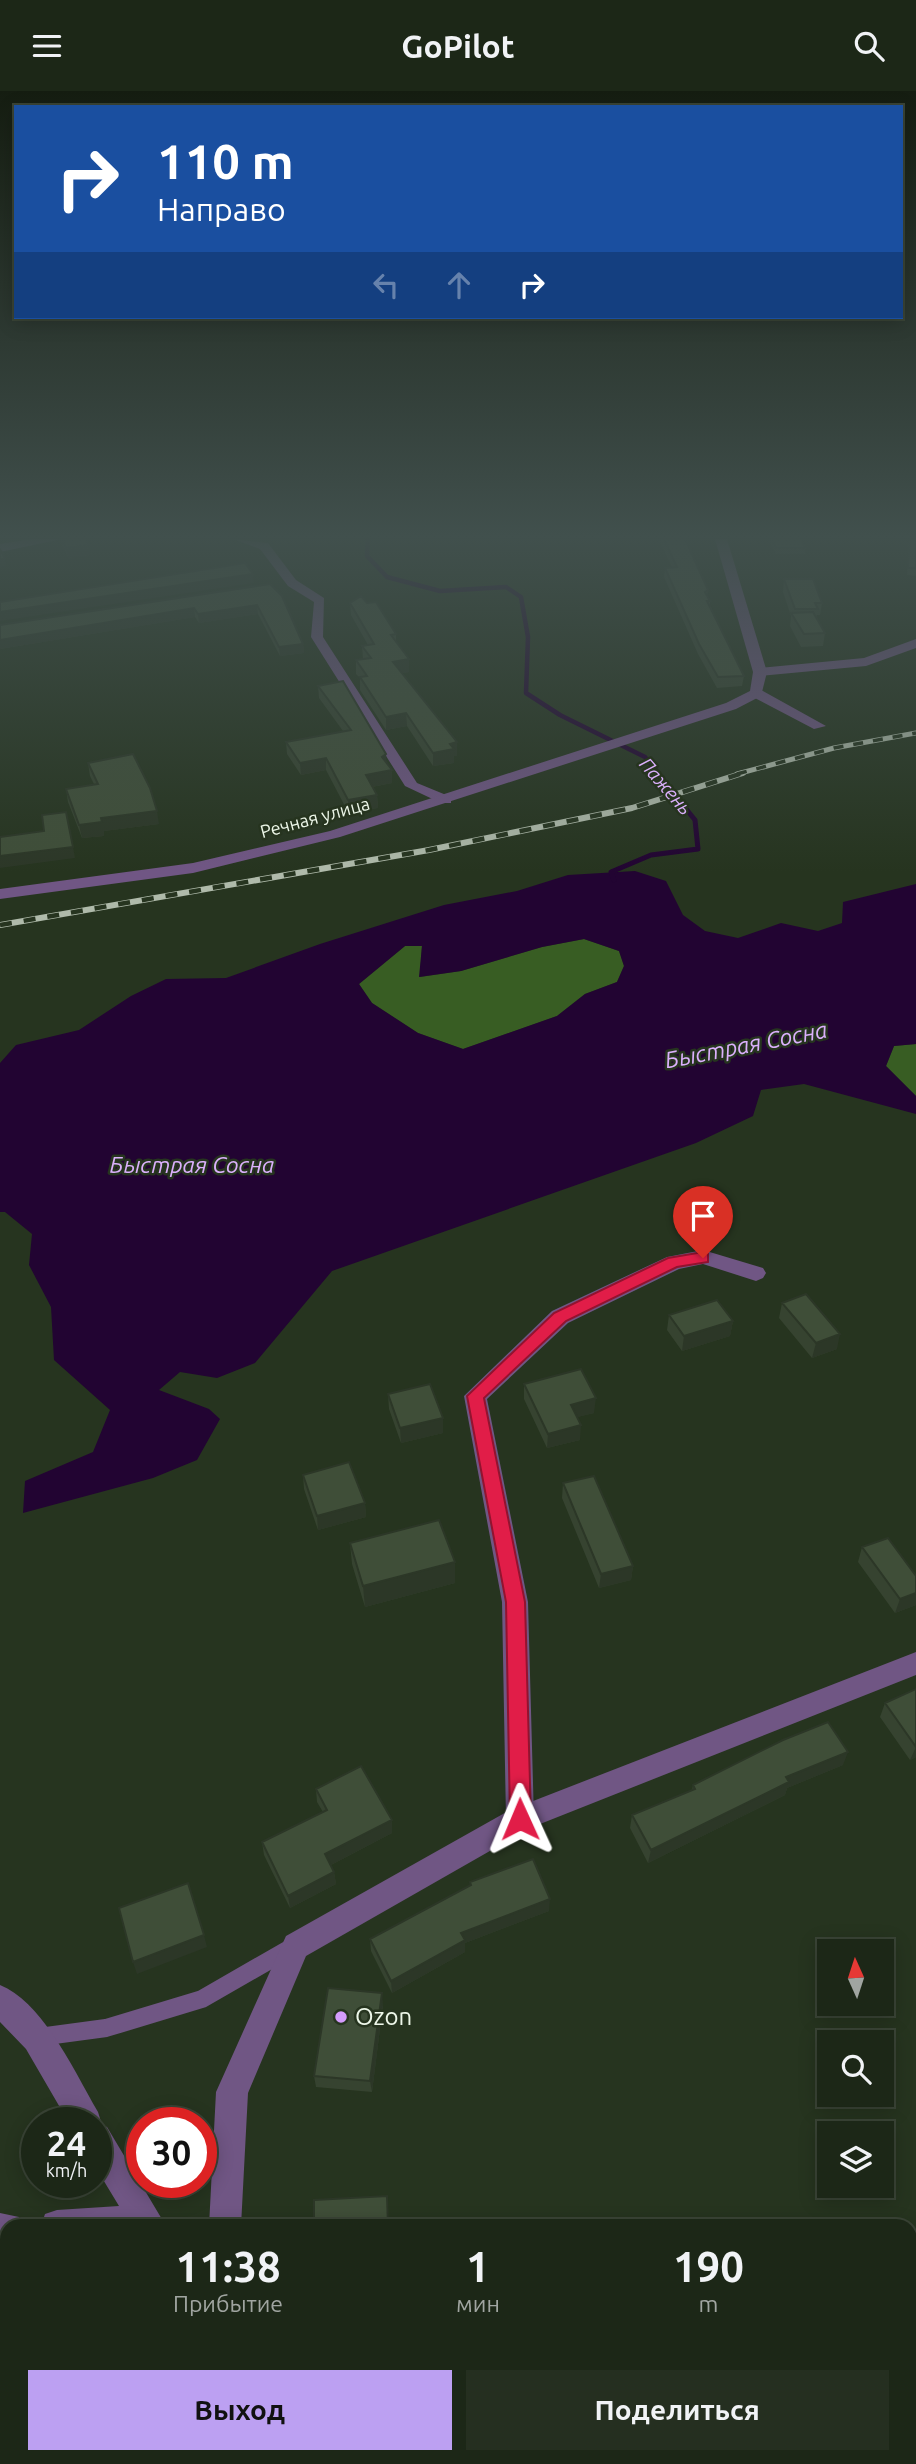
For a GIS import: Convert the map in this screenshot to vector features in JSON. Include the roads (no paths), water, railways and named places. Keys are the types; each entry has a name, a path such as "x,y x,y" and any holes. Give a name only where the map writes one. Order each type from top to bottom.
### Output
{"street":[{"path":"325,650 412,786 446,800"},
{"path":"753,650 760,672 756,693 819,726"},
{"path":"760,672 866,662 898,650"},
{"name":"Речная улица","path":"0,894 193,868 335,834 732,706 756,693"},
{"path":"520,1819 515,1602 475,1396 560,1317 674,1262 703,1258 756,1273"},
{"path":"225,2219 232,2092 296,1946 520,1819 916,1663"},
{"path":"0,2000 37,2038 78,2107"},
{"path":"112,2164 145,2219"}],"lane":[{"path":"37,2038 106,2028 202,1999 296,1946"}],"water":[{"name":"Быстрая Сосна","path":"635,871 666,881 683,915 705,931 738,938 781,923 818,931 842,923 843,902 916,884 916,1044 894,1046 886,1066 916,1096 916,1114 804,1084 761,1090 753,1116 696,1143 332,1271 255,1363 217,1378 180,1372 159,1390 209,1409 220,1419 197,1460 153,1478 23,1513 25,1481 93,1452 110,1410 54,1360 51,1307 29,1265 32,1234 5,1212 0,1212 0,1063 16,1045 79,1030 131,996 166,979 226,978 320,944 444,905 517,891 568,875","holes":["584,939 619,951 624,966 617,982 585,994 557,1016 463,1049 418,1033 372,1003 359,984 405,946 422,946 419,977 461,971 542,947"]}],"waterway":[{"name":"Пажень","path":"528,650 526,693 560,715 645,757 659,774"},
{"name":"Пажень","path":"614,880 611,872 651,855 698,849 695,820 657,773"}],"railway":[{"path":"737,774 834,748 916,733"},
{"path":"0,925 429,850 632,808 743,773"}],"place":[{"name":"Ozon","path":"341,2017"}]}
